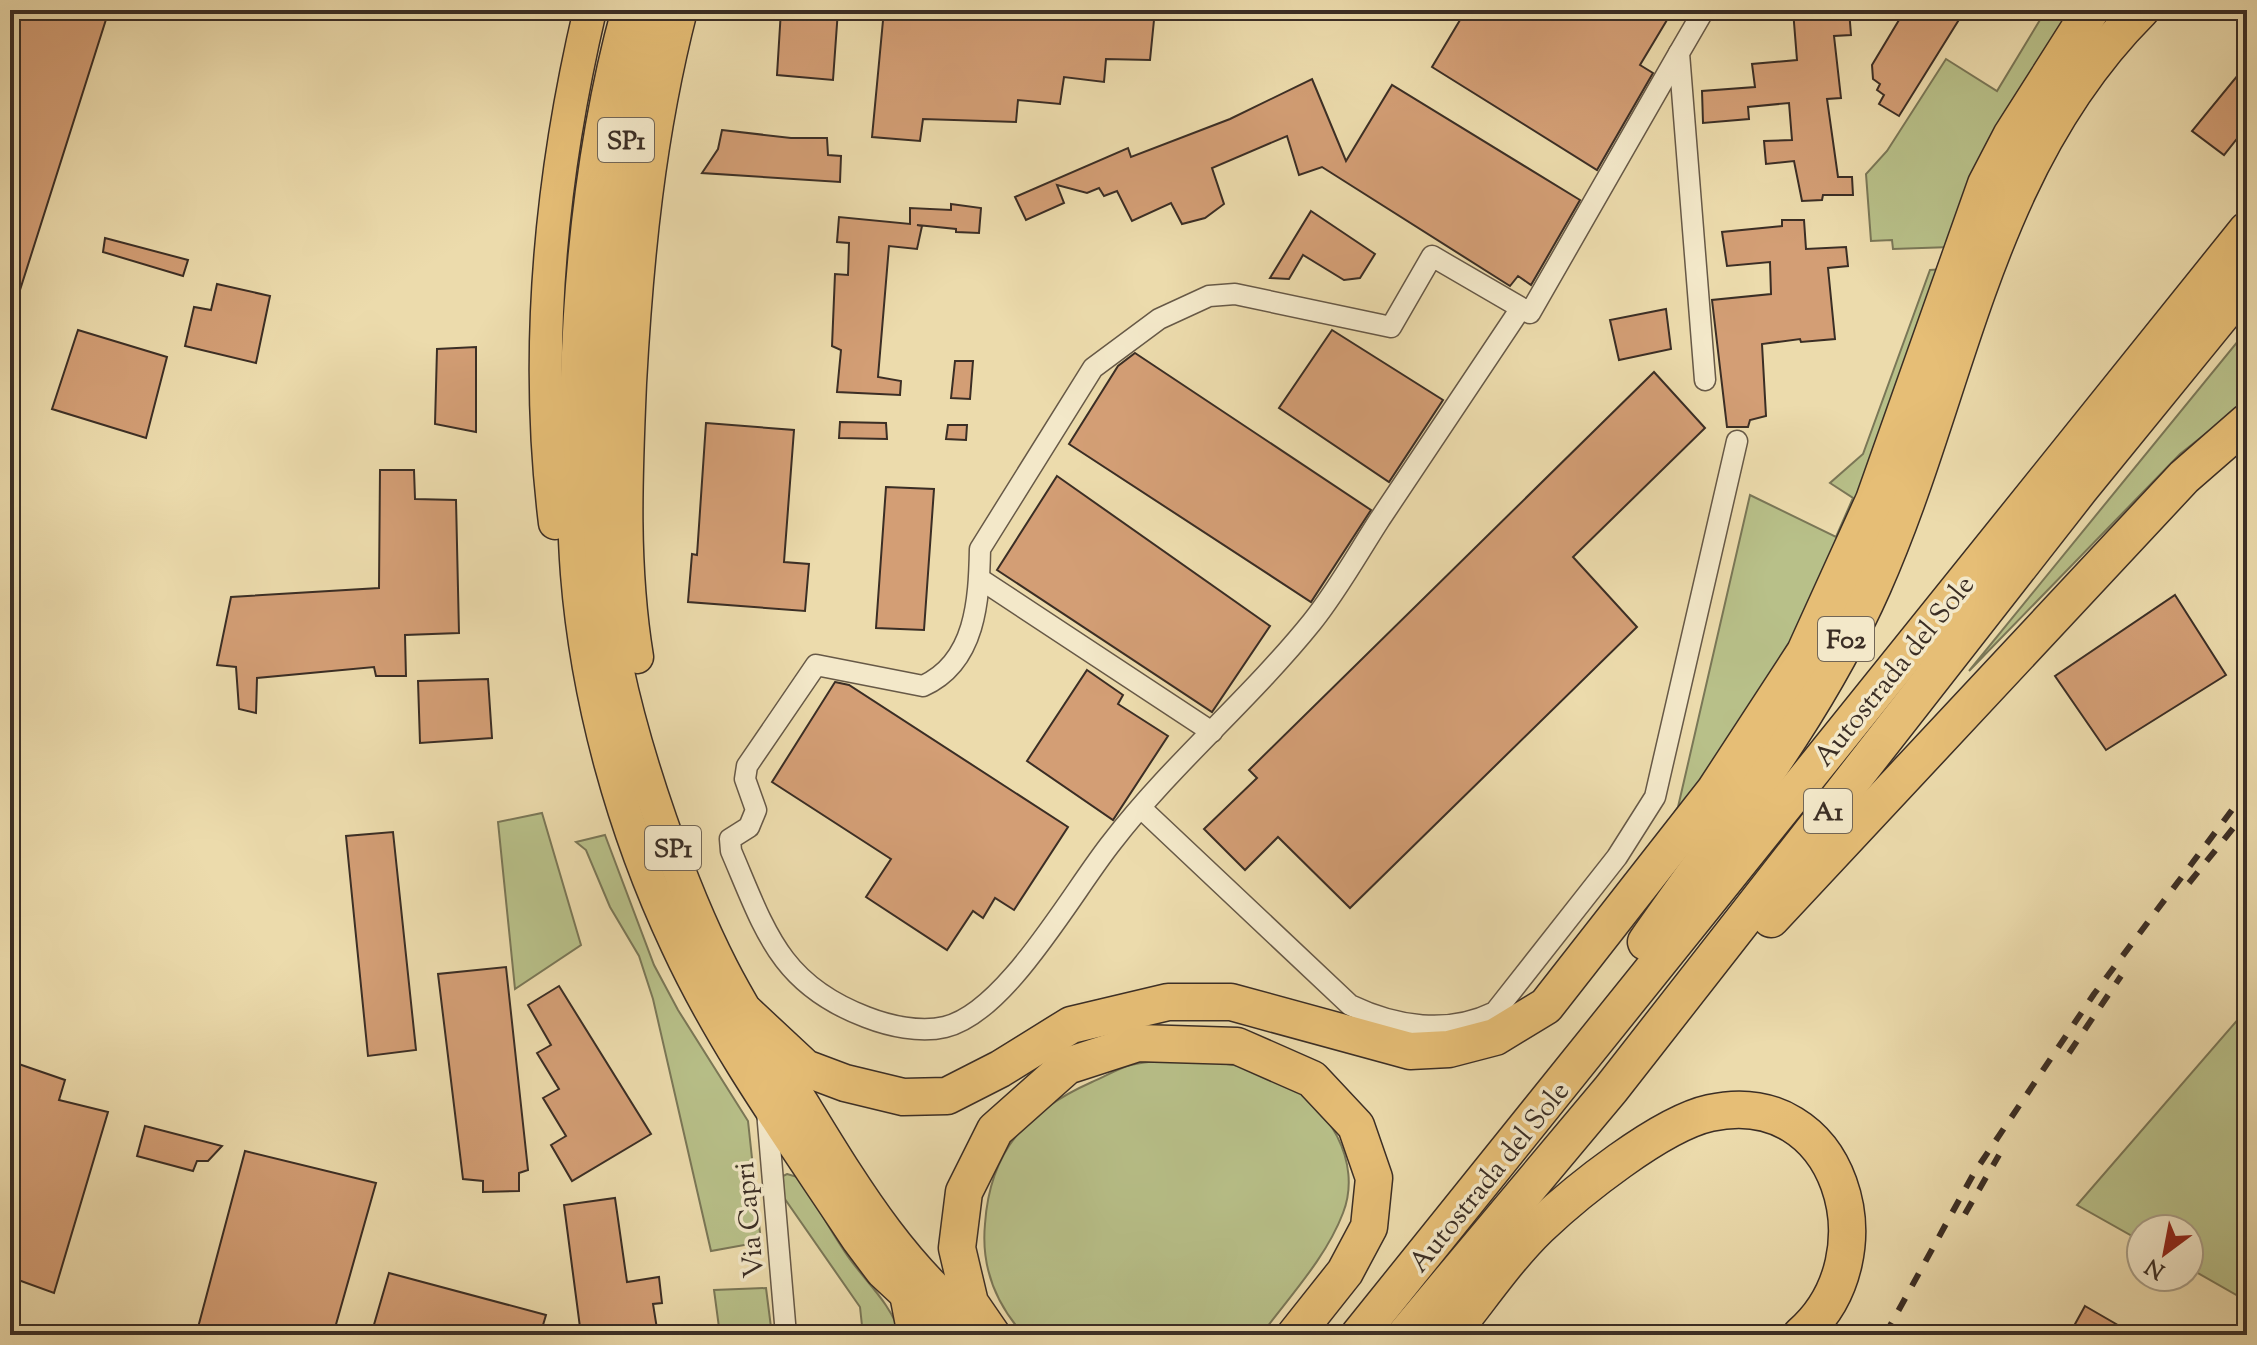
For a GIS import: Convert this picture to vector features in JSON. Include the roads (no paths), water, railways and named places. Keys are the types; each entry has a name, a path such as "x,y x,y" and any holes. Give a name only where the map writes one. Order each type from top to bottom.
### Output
{"highway":[{"path":"590,10 564,144 552,241 547,400 552,501 567,601 599,712"},
{"name":"SP1","path":"628,10 614,60 596,161 578,323 574,522 584,632 599,712 629,820 675,942 716,1019 858,1240 909,1299 950,1335"},
{"name":"SP1","path":"655,10 630,116 614,220 599,476 603,571 617,669 662,818 720,963 746,1013 877,1222 934,1290 990,1335"},
{"path":"662,818 627,582 625,483 639,233 662,86 681,10"},
{"path":"746,1013 805,1068 845,1083 903,1097 947,1096 1000,1069 1071,1025 1168,1002 1231,1002 1410,1051 1449,1049 1495,1037 1546,1006 1715,790 1805,652 1874,500 1986,184 2011,136 2091,10"},
{"name":"F02","path":"1453,1219 1766,772 1831,667 1873,586 1941,389 2013,197 2060,112 2113,38 2141,10"},
{"name":"Autostrada del Sole","path":"1359,1335 2247,230"},
{"name":"Autostrada del Sole","path":"1405,1335 1611,1089 2070,502 2247,284"},
{"path":"1611,1089 2184,477 2247,422"},
{"path":"990,1335 970,1303 957,1248 964,1192 995,1130 1067,1066 1138,1043 1237,1046 1312,1079 1356,1126 1374,1178 1369,1227 1345,1272 1295,1335"},
{"path":"1450,1335 1539,1228 1627,1157 1692,1118 1740,1110 1773,1117 1802,1132 1833,1167 1847,1209 1849,1244 1842,1275 1827,1304 1801,1335"},
{"path":"909,1299 916,1335"}],"street":[{"path":"1521,308 1313,621 1113,840 1001,992 970,1017 943,1028 912,1028 881,1023 843,1008 821,997 794,972 770,942 731,851 730,839 749,827 756,810 745,779 747,766 816,665 923,686 936,680 949,668 971,636 980,579 980,549 1093,368 1159,319 1209,296 1235,294 1391,327 1432,256 1530,313 1704,10"},
{"path":"1679,53 1705,380"},
{"path":"1142,809 1350,1005 1381,1019 1431,1025 1479,1020 1495,1012 1617,857 1655,797 1737,441"},
{"path":"980,579 1212,732"},
{"name":"Via Capri","path":"766,1099 786,1335"}],"railway":[{"path":"1885,1335 1974,1173 2094,994 2247,790"},
{"path":"2189,883 2247,811"},
{"path":"2069,1053 2121,976"},
{"path":"1965,1214 1999,1155"}]}
